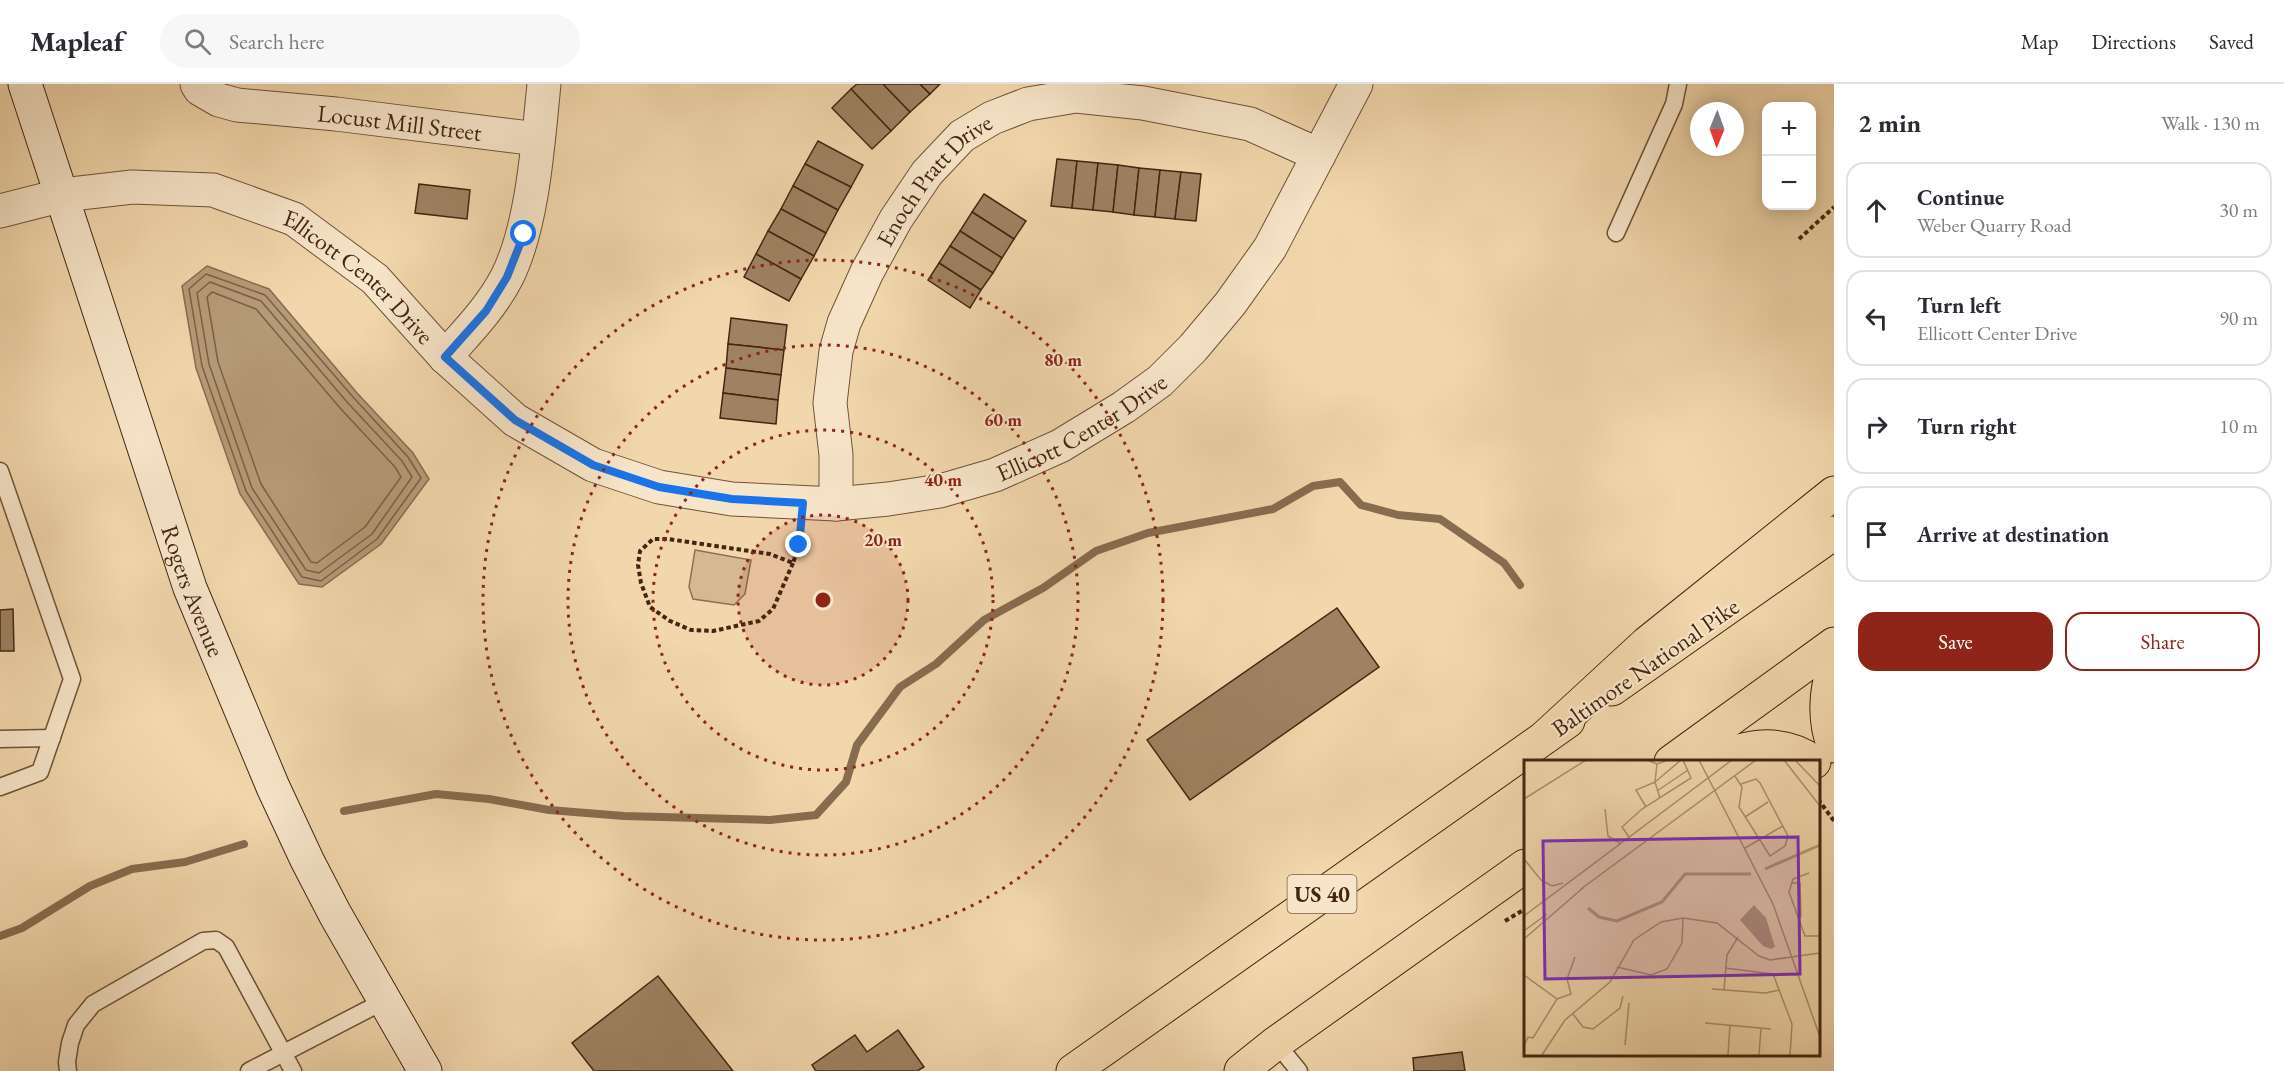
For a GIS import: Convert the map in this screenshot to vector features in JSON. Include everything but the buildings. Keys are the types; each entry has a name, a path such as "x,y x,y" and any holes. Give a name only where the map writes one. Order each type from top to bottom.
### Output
{"main road":[{"path":"1545,737 1647,643 1834,493"},
{"name":"Baltimore National Pike","path":"1073,1071 1834,533"},
{"path":"1674,760 1834,644"},
{"path":"1834,668 1829,683 1827,708 1834,746"},
{"path":"1714,760 1734,751 1762,746 1778,746 1811,760"},
{"path":"1819,765 1834,776"},
{"path":"1241,1071 1276,1042 1524,867"}],"street":[{"name":"Rogers Avenue","path":"25,84 63,195 138,436 190,588 273,787 335,914 425,1071"},
{"name":"Locust Mill Street","path":"197,84 200,89 219,100 237,105 336,114 538,139"},
{"path":"445,357 486,311 507,277 524,234 544,84"},
{"name":"Ellicott Center Drive","path":"0,211 63,195 132,187 213,190 294,219 375,279 445,357 515,420 593,465 659,487 732,499 836,504 940,491 994,475 1060,446 1124,407 1151,387 1193,348 1230,304 1270,248 1356,84"},
{"name":"Enoch Pratt Drive","path":"836,504 836,455 830,403 836,351 844,323 867,272 896,219 927,173 962,136 992,118 1028,104 1076,96 1143,103 1250,124 1318,155"}],"lane":[{"path":"1616,233 1674,104 1678,84"},
{"path":"0,471 72,679 40,772 0,787"},
{"path":"0,739 52,738"},
{"path":"68,1071 69,1053 76,1025 93,1004 203,941 216,940 226,947 293,1071"},
{"path":"249,1071 386,1000"},
{"path":"1276,1042 1299,1071"}],"path":[{"path":"1799,239 1834,207"},
{"path":"793,563 770,554 668,539 653,539 640,551 638,565 641,583 650,607 670,621 691,630 713,631 759,621 773,609 793,563 799,545 803,503"},
{"path":"1819,800 1834,821"}],"shaded area":[{"path":"695,550 751,560 745,594 734,605 693,599 689,587"}],"water":[{"path":"207,266 269,289 357,393 413,453 429,479 381,544 322,587 299,584 240,494 196,368 182,286"}],"waterway":[{"path":"344,811 436,794 489,799 549,810 624,816 770,820 816,815 846,782 857,745 900,687 936,664 984,620 1043,588 1096,551 1148,533 1273,509 1313,486 1340,482 1361,505 1398,515 1440,519 1504,563 1520,585"},
{"path":"0,936 22,928 90,886 132,869 185,862 244,844"}],"route":[{"path":"524,234 507,277 486,311 445,357 515,420 593,465 659,487 732,499 803,503 799,545"}]}
